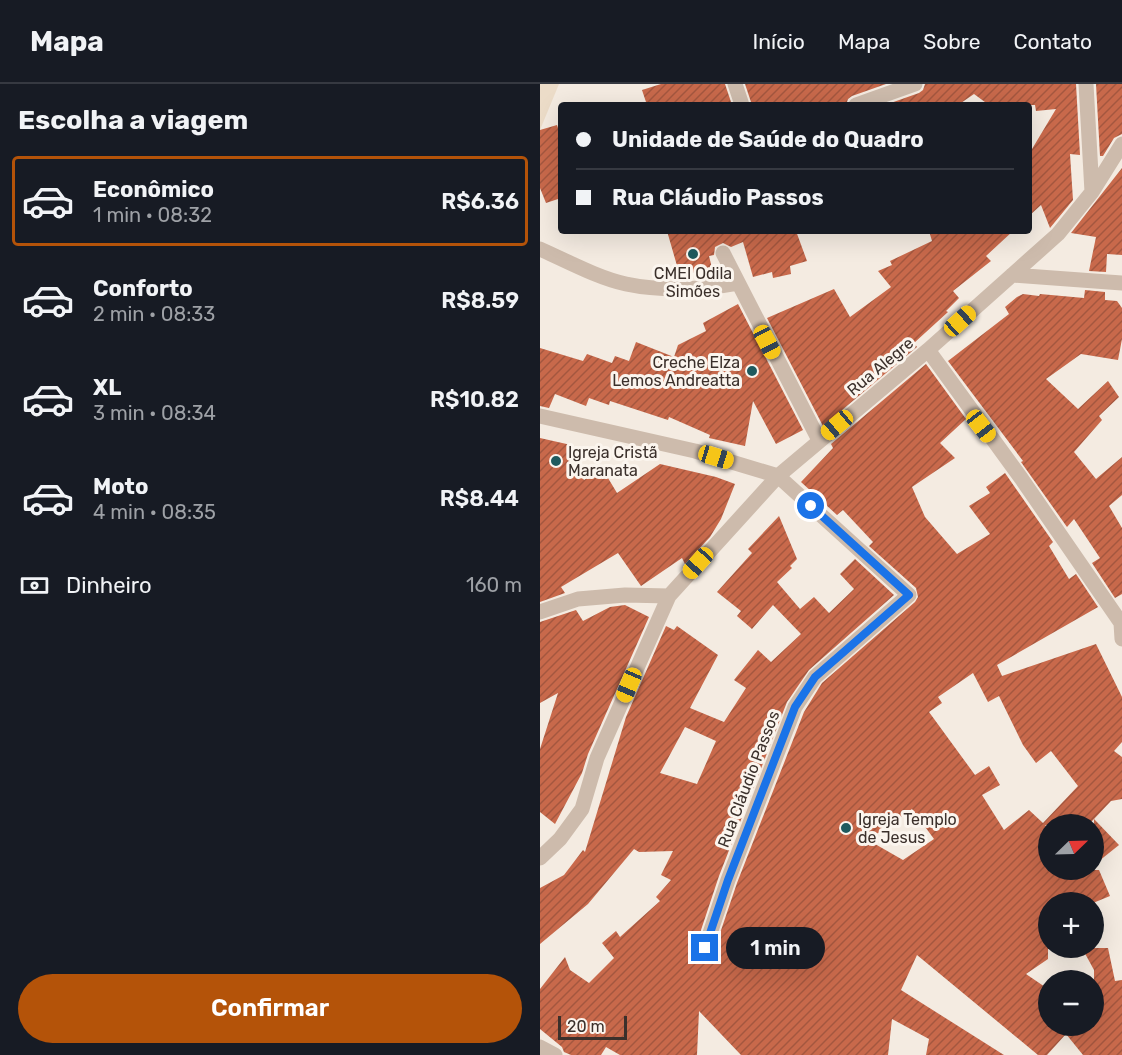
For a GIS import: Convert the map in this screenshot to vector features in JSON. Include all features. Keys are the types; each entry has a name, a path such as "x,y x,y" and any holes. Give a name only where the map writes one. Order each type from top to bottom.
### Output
{"street":[{"path":"735,84 741,102"},
{"path":"864,102 915,84"},
{"path":"1086,84 1092,192"},
{"name":"Rua Alegre","path":"540,858 560,839 582,809 597,758 669,596 778,476 928,350 1058,234 1092,192 1122,144"},
{"path":"540,249 625,284 669,290 708,288 738,283"},
{"path":"723,253 819,440"},
{"path":"1012,275 1121,285"},
{"path":"928,350 1121,622 1122,639"},
{"path":"540,416 695,451 778,476"},
{"name":"Rua Cláudio Passos","path":"705,948 728,880 795,707 815,677 909,595 778,476"},
{"path":"540,612 578,599 625,595 669,596"},
{"path":"540,1047 555,1055"}],"shaded area":[{"path":"540,84 559,84 540,130"}],"building":[{"path":"661,84 725,84 731,102 646,102 642,90"},
{"path":"745,84 886,84 852,96 847,102 751,102"},
{"path":"925,84 1076,84 1080,155 1070,154 1073,200 1050,228 1041,205 1032,213 1032,149 1056,109 1036,111 1032,102 985,102 974,94 962,102 894,102 923,90"},
{"path":"1096,84 1122,84 1122,134 1114,138 1103,156 1100,156"},
{"path":"557,125 558,128 558,199 546,203 540,188 540,130"},
{"path":"1122,168 1122,255 1107,254 1106,272 1089,271 1096,237 1071,233"},
{"path":"668,234 797,234 807,261 790,266 791,274 773,278 772,272 753,277 743,242 731,247 723,243 715,247 714,255 709,256 712,268 680,276"},
{"path":"930,234 1010,234 986,256 991,261 953,291 959,298 946,311 948,312 914,343 917,347 823,426 767,318 834,289 850,317 891,287 878,271 892,265 890,261 932,241"},
{"path":"1085,290 1105,292 1105,300 1117,301 1122,308 1122,339 1118,360 1081,354 1046,379 1078,409 1108,381 1119,397 1099,416 1102,420 1074,452 1096,479 1122,457 1122,495 1109,506 1122,528 1122,594 1115,598 1092,563 1100,558 1074,519 1067,527 1021,462 1023,461 948,361 1009,314 1005,307 1017,297 1023,294 1039,296 1040,294 1084,298"},
{"path":"738,304 803,430 776,444 753,401 745,446 709,438 710,435 669,417 668,420 610,401 609,405 589,398 586,406 555,394 549,408 540,406 540,348 583,361 587,354 612,363 615,356 629,361 636,342 674,357 678,345 706,331 703,323"},
{"path":"926,364 966,419 940,443 955,458 912,487 925,517 957,554 990,534 969,506 990,493 986,487 1005,473 1053,542 1049,546 1069,579 1076,574 1098,607 997,665 1002,676 1096,644 1122,697 1122,742 1114,751 1122,757 1122,799 1111,801 1099,814 1052,814 1078,786 1051,751 1036,763 1023,745 999,696 988,702 973,673 938,697 942,703 929,712 975,775 989,766 1000,785 982,795 1004,830 1029,810 1038,818 1038,880 1103,880 1110,896 1104,898 1104,892 1038,892 1038,958 1048,959 1026,974 1038,982 1038,1036 1064,1036 1047,1055 1038,1055 917,955 901,990 1004,1055 926,1055 929,1039 892,1019 888,1055 741,1055 699,1011 697,1055 620,1055 606,1047 601,1055 571,1055 564,1052 562,1047 540,1029 540,989 565,957 570,970 589,983 614,958 602,943 616,931 620,937 660,901 656,897 671,880 661,875 673,851 639,852 634,849 588,904 540,944 540,888 564,875 583,850 585,852 626,717 666,626 674,630 677,626 718,655 690,708 724,722 746,688 734,680 758,650 771,662 801,634 773,605 752,629 737,616 741,611 717,592 752,553 748,549 779,516 797,559 790,566 792,568 777,582 800,609 814,597 829,613 854,589 840,574 855,559 894,595 809,670 787,702 719,876 696,945 697,954 706,958 714,951 737,883 804,712 822,683 918,597 916,588 869,546 873,542 843,510 837,515 801,482 833,448 831,444","holes":["685,727 716,741 697,784 660,773","912,809 934,839 903,860 868,840"]},
{"path":"540,438 571,445 571,460 584,480 602,468 617,493 660,464 716,477 735,484 721,519 710,537 685,564 682,558 641,586 618,553 561,587 565,593 540,602"},
{"path":"625,605 649,617 588,754 582,773 555,824 540,812 540,749 558,693 540,703 540,622 576,610 583,621 610,607"},
{"path":"1104,829 1119,845 1104,857"},
{"path":"1104,948 1108,948 1115,981 1122,980 1122,1055 1083,1055 1068,1036 1104,1036 1104,970 1094,970 1087,958 1104,958"}],"place":[{"name":"CMEI Odila Simões","path":"693,254"},
{"name":"Creche Elza Lemos Andreatta","path":"752,371"},
{"name":"Igreja Cristã Maranata","path":"556,461"},
{"name":"Igreja Templo de Jesus","path":"846,828"}],"route":[{"path":"705,948 728,880 795,707 815,677 909,595 811,506"}]}
